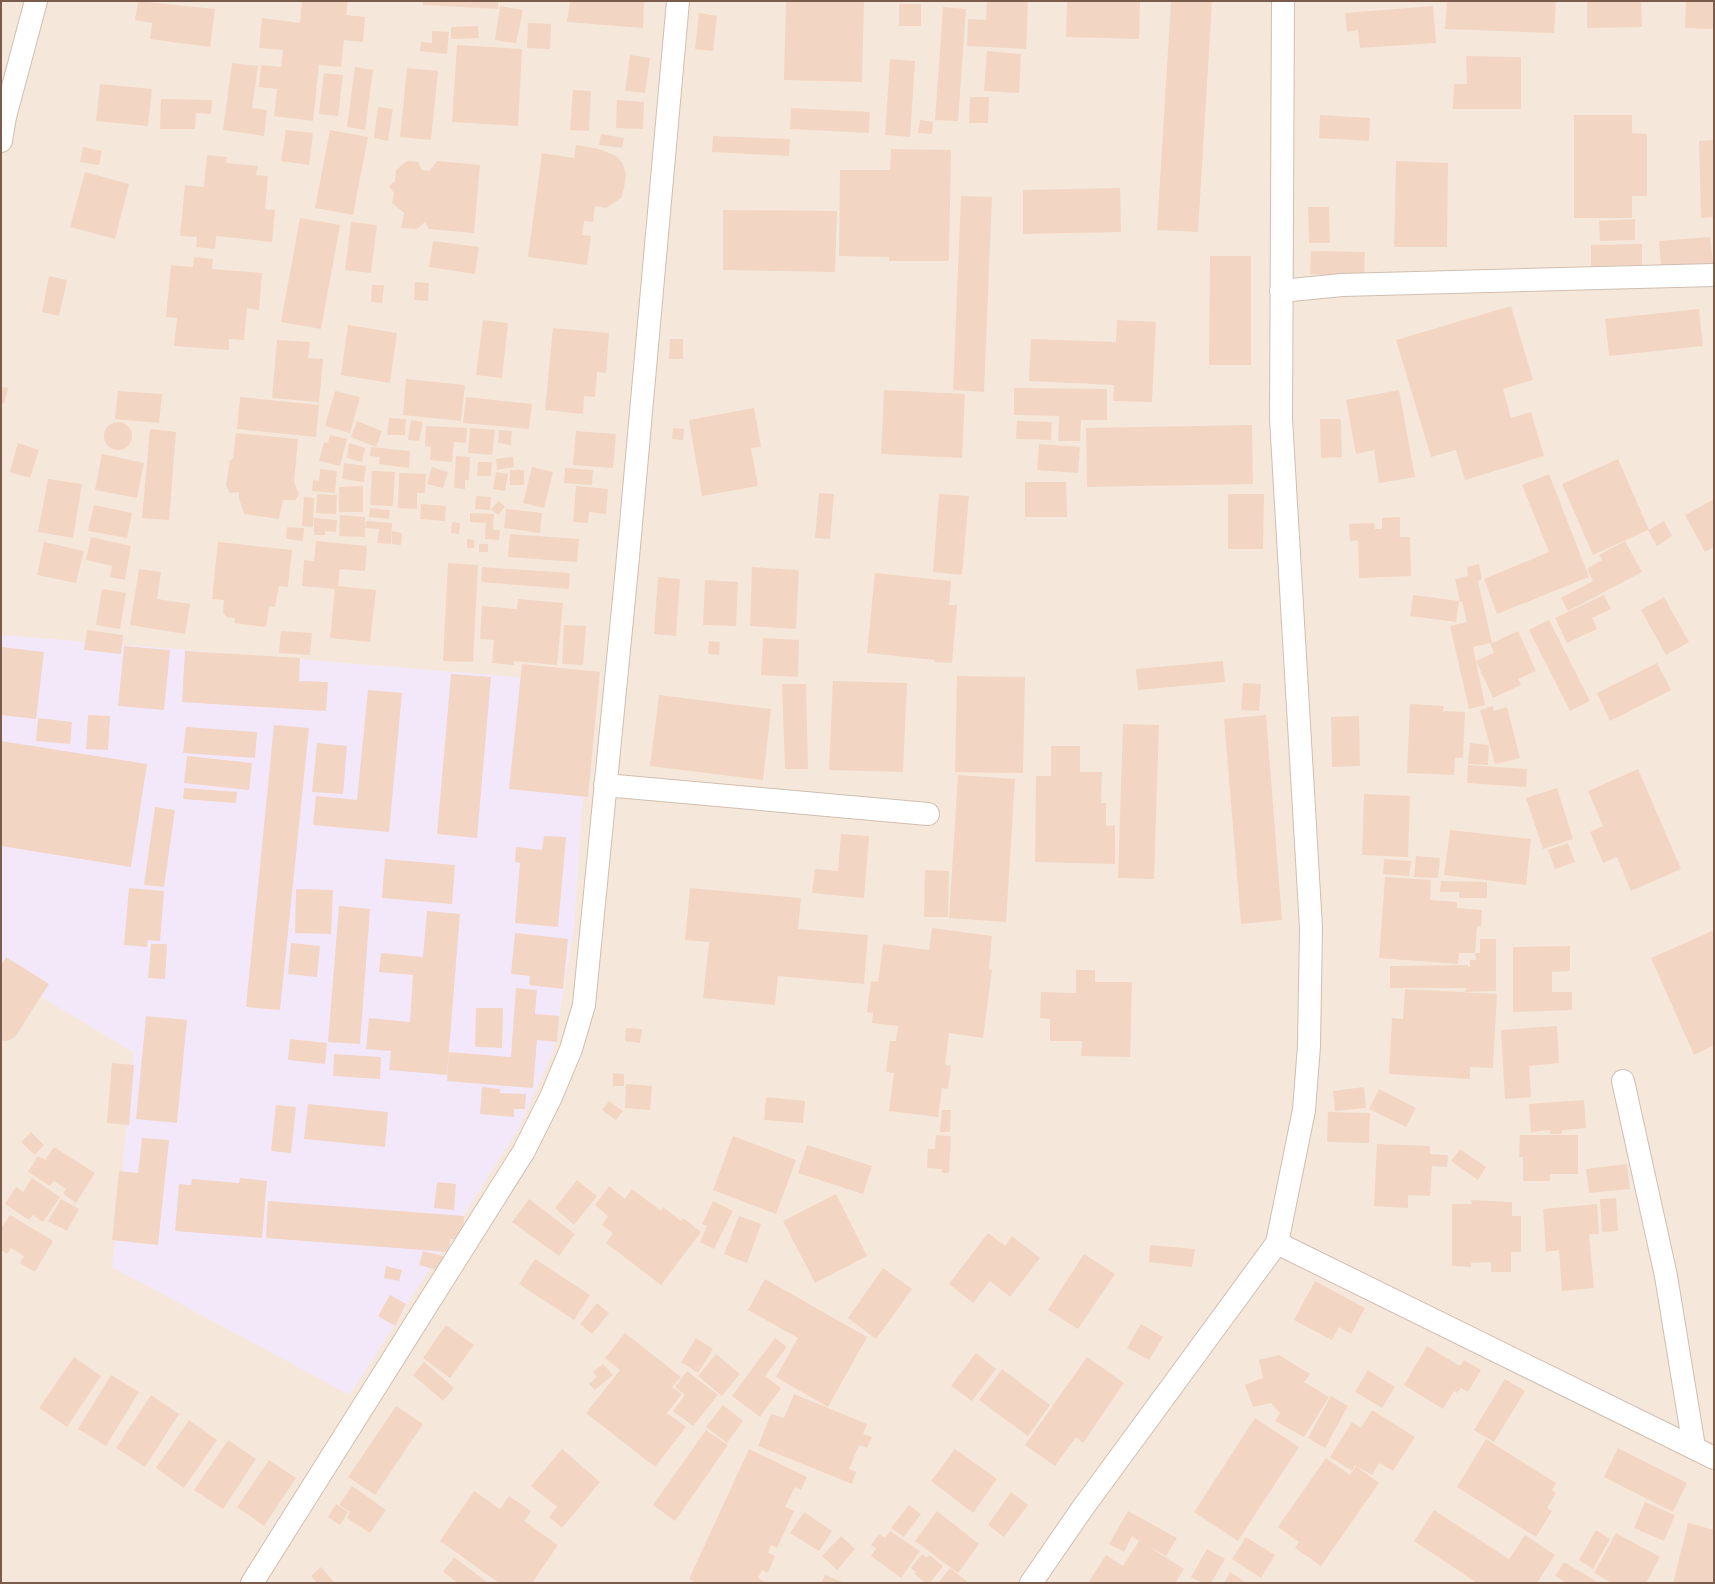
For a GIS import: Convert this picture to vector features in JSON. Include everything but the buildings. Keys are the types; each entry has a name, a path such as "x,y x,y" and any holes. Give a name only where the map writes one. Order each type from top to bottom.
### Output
{"street":[{"path":"1,141 36,1"},
{"path":"252,1583 524,1152 551,1097 571,1049 584,1005 627,568 678,1"},
{"path":"1031,1583 1082,1509 1277,1243 1304,1110 1309,1046 1311,928 1281,419 1283,1"},
{"path":"1281,291 1350,285 1714,275"},
{"path":"605,785 928,814"},
{"path":"1623,1081 1666,1276 1694,1447"},
{"path":"1277,1243 1714,1458"}],"shaded area":[{"path":"1,1 1714,1 1714,1583 1,1583"},
{"path":"1,635 591,683 574,928 553,1052 519,1128 350,1395 112,1267 134,1053 1,972"}]}
